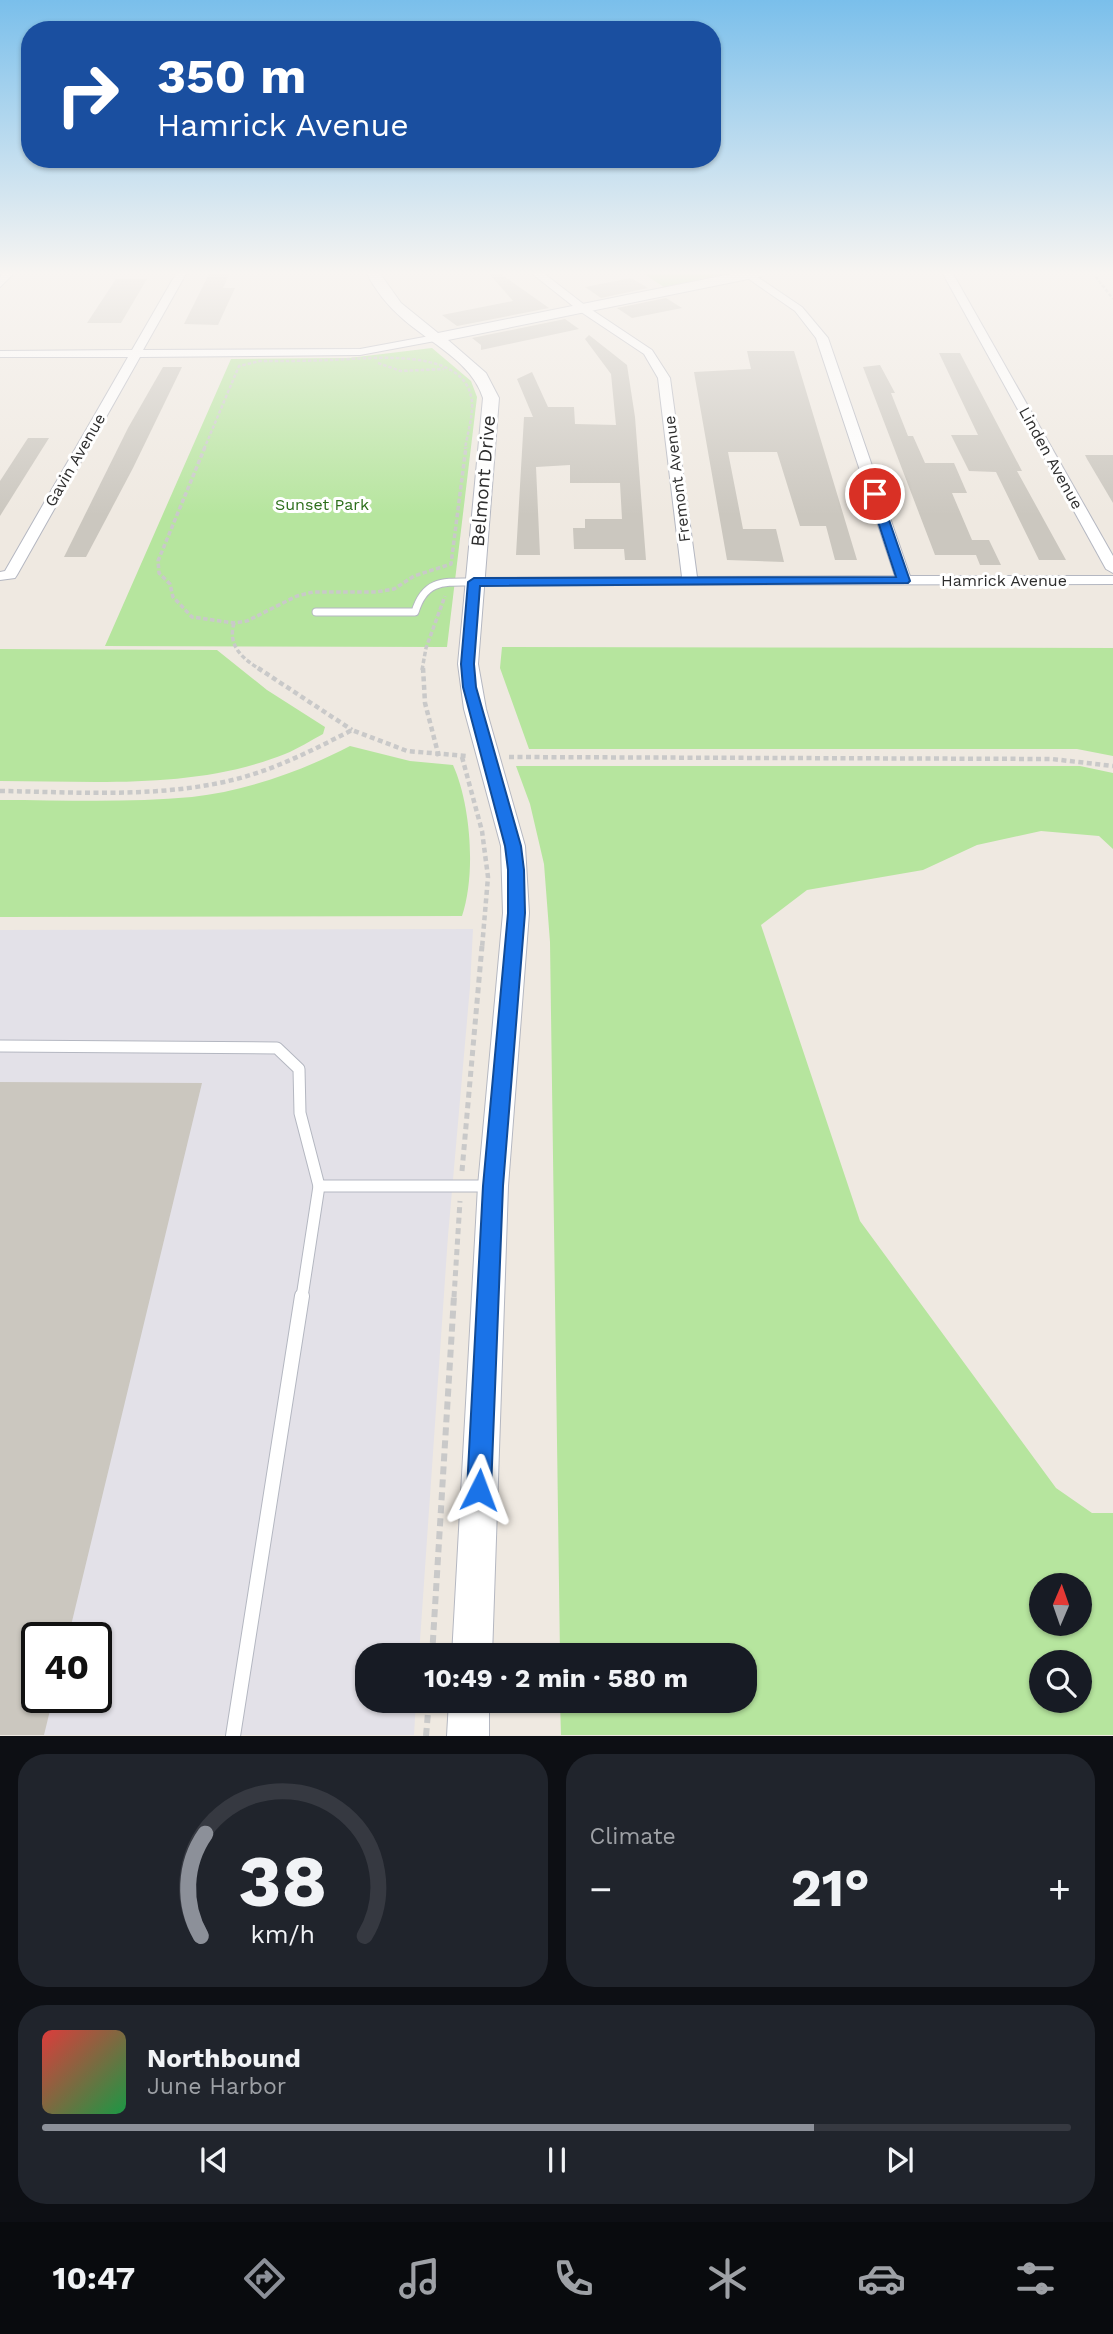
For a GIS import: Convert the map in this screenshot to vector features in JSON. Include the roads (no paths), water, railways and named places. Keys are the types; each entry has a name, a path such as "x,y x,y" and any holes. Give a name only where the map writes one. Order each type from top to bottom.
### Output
{"street":[{"path":"0,354 246,353"},
{"name":"Belmont Drive","path":"453,353 479,374 490,390 468,664 470,687 513,846 516,870 516,913 493,1186 473,1643"},
{"name":"Fremont Avenue","path":"649,353 664,379 690,581"},
{"path":"827,353 904,581"},
{"name":"Linden Avenue","path":"992,353 1113,569"},
{"name":"Gavin Avenue","path":"5,575 135,354"},
{"name":"Hamrick Avenue","path":"474,582 1113,580"},
{"path":"468,1735 469,1713"}],"lane":[{"path":"316,612 415,612 418,595 428,587 448,582 474,582"},
{"path":"0,1045 276,1048 299,1069 300,1113 319,1186 233,1735"},
{"path":"319,1186 493,1186"}],"park label":[{"name":"Sunset Park","path":"322,504"}]}
